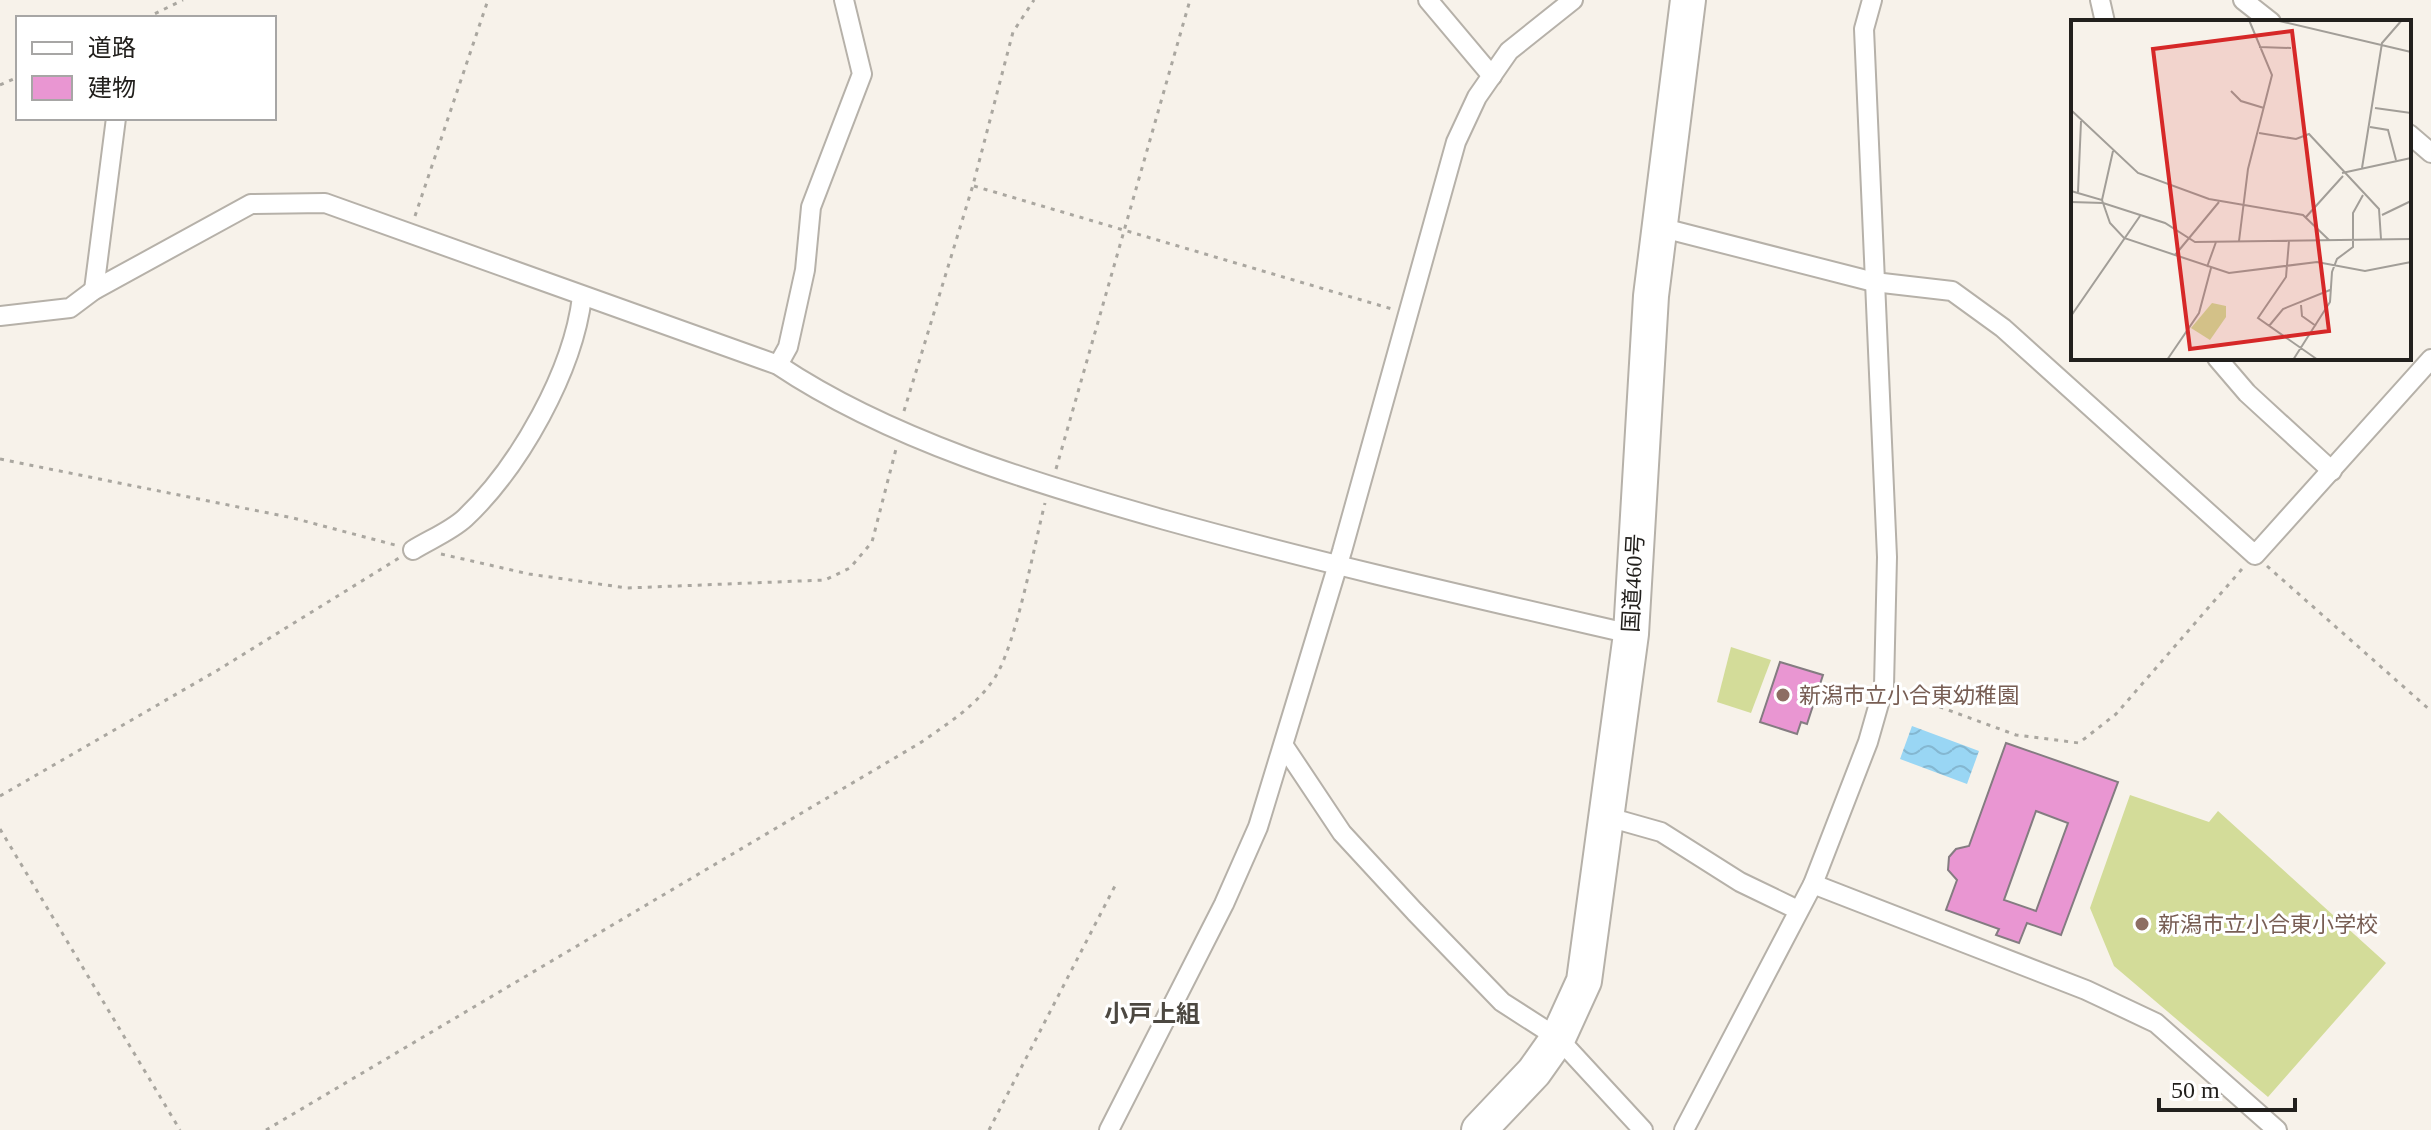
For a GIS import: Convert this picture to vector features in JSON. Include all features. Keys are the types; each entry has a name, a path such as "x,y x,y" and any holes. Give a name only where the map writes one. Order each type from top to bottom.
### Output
{"highway":[{"name":"国道460号","path":"1479,1130 1534,1072 1558,1038 1584,981 1631,634 1642,415 1659,227 1688,0"}],"street":[{"path":"778,365 788,347 805,270 811,207 862,74 844,0"},
{"path":"1428,0 1492,76"},
{"path":"1109,1130 1224,904 1258,827 1337,568 1456,142 1477,97 1509,51 1573,0"},
{"path":"1684,1130 1813,884 1868,742 1884,686 1887,557 1864,29 1872,0"},
{"path":"2100,0 2105,20"},
{"path":"2243,0 2268,20"},
{"path":"94,290 116,120"},
{"path":"2411,136 2431,153"},
{"path":"0,316 70,308 94,290 251,204 325,203 778,365 809,386 899,428 1052,488 1337,568 1631,634"},
{"path":"1659,227 1874,282 1952,291 2003,328 2255,555 2431,359"},
{"path":"413,550 464,520 504,475 566,362 576,334 582,297"},
{"path":"2219,360 2247,393 2332,471"},
{"path":"1284,746 1342,833 1415,912 1502,1002 1558,1038 1643,1130"},
{"path":"1608,817 1661,832 1740,882 1798,910"},
{"path":"1813,884 2086,990 2156,1023 2277,1130"}],"path":[{"path":"150,16 183,0"},
{"path":"410,234 488,0"},
{"path":"0,459 293,518 413,550 529,574 627,588 825,580 850,568 872,542 899,428 973,185 1013,32 1034,0"},
{"path":"266,1130 920,743 967,710 995,678 1190,0"},
{"path":"973,185 1407,315"},
{"path":"0,796 218,670 413,550"},
{"path":"1884,686 2016,735 2079,743 2116,714 2255,555 2431,711"},
{"path":"0,829 180,1130"},
{"path":"989,1130 1117,882"}],"green space":[{"path":"1731,647 1771,660 1751,713 1717,702"},
{"path":"2130,795 2209,822 2218,811 2386,963 2268,1097 2114,966 2090,908"}],"water":[{"path":"1912,726 1979,751 1967,784 1900,759"}],"building":[{"path":"1780,662 1823,675 1807,724 1801,722 1797,734 1760,722"},
{"path":"2006,743 2118,782 2061,935 2027,923 2019,943 1996,935 1999,929 1946,910 1957,880 1948,870 1949,857 1956,849 1969,846","holes":["2036,811 2068,823 2036,911 2004,900"]}],"place":[{"name":"新潟市立小合東幼稚園","path":"1783,695"},
{"name":"新潟市立小合東小学校","path":"2142,924"}],"district":[{"name":"小戸上組","path":"1152,1014"}]}
